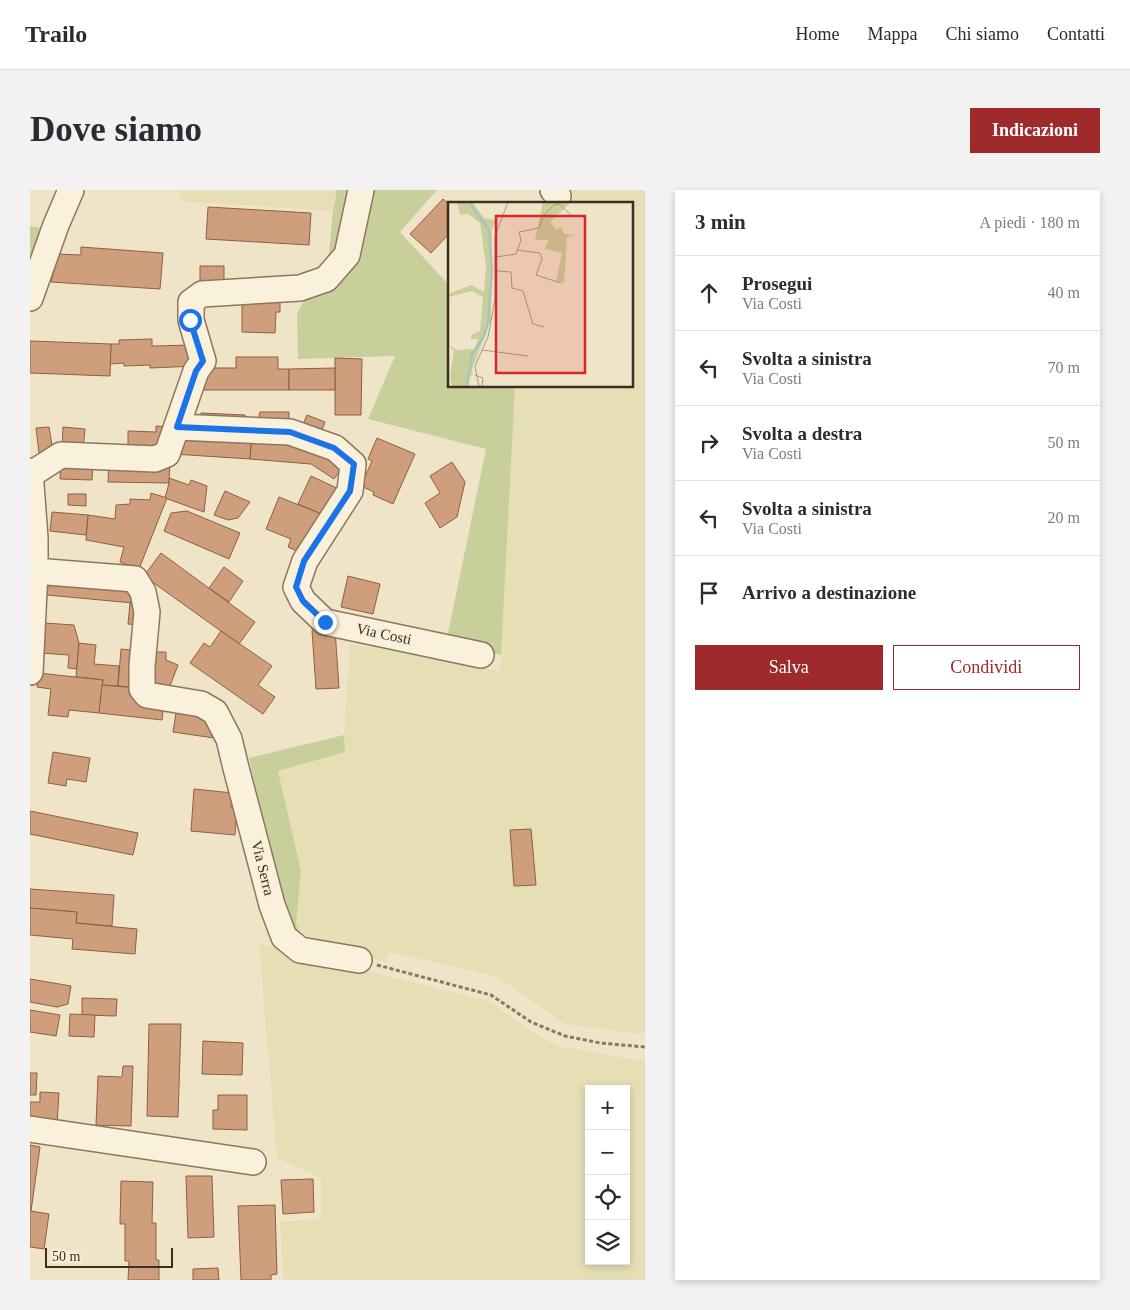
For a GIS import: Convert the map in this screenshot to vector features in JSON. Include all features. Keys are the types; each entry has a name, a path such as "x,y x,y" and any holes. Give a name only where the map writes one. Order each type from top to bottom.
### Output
{"street":[{"path":"30,298 56,225 71,190"},
{"path":"30,474 61,455 156,459 167,454 196,371 203,361 190,320 191,302 202,294 300,288 326,279 347,255 361,190"},
{"name":"Via Costi","path":"177,427 290,432 334,448 354,464 350,491 304,561 296,587 303,601 325,622 481,655"},
{"path":"30,471 35,538 30,672"},
{"name":"Via Serra","path":"35,571 135,579 143,592 147,612 142,689 147,695 201,704 215,712 229,738 272,905 284,937 300,950 359,960"},
{"path":"30,1129 253,1162"}],"path":[{"path":"359,960 491,994 530,1022 565,1036 645,1047"}],"shaded area":[{"path":"181,190 337,190 333,211 179,201"},
{"path":"569,190 645,190 645,1033 565,1024 498,977 390,952 385,962 306,943 296,924 301,871 278,771 345,752 344,735 350,644 442,659 500,671 515,388 632,388 632,202 569,202 574,196"},
{"path":"259,945 286,947 358,969 489,1001 527,1028 557,1046 645,1060 645,1280 284,1280 280,1222 321,1219 321,1178 277,1158"}],"green space":[{"path":"337,190 437,190 400,232 448,284 448,388 515,388 501,655 446,643 486,449 368,419 395,356 298,359 297,314 329,253"},
{"path":"30,226 46,229 38,251 30,259"},
{"path":"344,735 345,752 278,771 301,871 296,924 306,943 289,934 249,758"}],"building":[{"path":"443,199 448,203 448,235 431,253 410,234"},
{"path":"208,207 311,213 309,245 206,239"},
{"path":"81,247 163,253 160,289 51,282 58,254 81,255"},
{"path":"200,266 224,266 224,287 200,287"},
{"path":"280,295 280,312 276,312 275,333 242,332 242,303"},
{"path":"152,339 152,346 194,345 195,366 150,368 150,365 124,366 124,363 110,364 111,344 119,344 119,340"},
{"path":"30,341 111,344 110,376 30,373"},
{"path":"236,357 278,357 278,369 289,369 289,390 195,390 204,368 236,368"},
{"path":"335,358 362,359 361,415 335,415"},
{"path":"335,368 335,390 289,390 289,369"},
{"path":"260,412 289,412 289,427 256,427"},
{"path":"201,413 245,415 244,428 200,426"},
{"path":"307,415 325,422 319,438 300,431"},
{"path":"156,426 171,427 151,456 128,455 128,431 156,432"},
{"path":"49,427 53,451 39,453 36,428"},
{"path":"63,427 85,429 83,450 62,449"},
{"path":"181,429 252,433 250,459 173,454"},
{"path":"252,433 346,462 334,479 311,464 250,459"},
{"path":"377,438 415,454 393,504 373,495 374,492 361,486 372,461 368,459"},
{"path":"61,458 93,459 92,480 60,479"},
{"path":"109,459 170,460 169,483 108,482"},
{"path":"452,462 465,482 457,517 440,528 425,503 440,493 430,476"},
{"path":"311,476 341,490 329,517 298,504"},
{"path":"169,478 189,485 191,480 207,486 204,512 165,498"},
{"path":"225,491 250,502 238,518 228,520 214,515"},
{"path":"151,493 167,498 139,569 120,562 124,547 86,540 88,515 115,519 116,505 130,504 130,499 150,500"},
{"path":"68,494 86,494 86,506 68,505"},
{"path":"279,497 329,517 301,553 288,547 291,539 266,529"},
{"path":"187,511 240,533 229,559 164,531 171,513"},
{"path":"52,512 88,515 86,535 50,531"},
{"path":"161,553 255,622 239,644 144,576"},
{"path":"224,567 243,581 229,602 209,588"},
{"path":"49,574 134,582 133,603 47,595"},
{"path":"348,576 380,584 373,614 341,607"},
{"path":"130,603 144,604 142,625 128,624"},
{"path":"44,623 74,625 79,643 77,669 68,668 69,655 41,653"},
{"path":"335,629 339,688 316,689 312,630"},
{"path":"221,631 272,666 258,685 275,697 263,714 190,663 204,643 210,647"},
{"path":"79,643 96,645 94,664 119,666 118,686 102,685 103,680 76,677"},
{"path":"121,649 140,651 137,688 118,686"},
{"path":"147,652 166,652 166,660 178,665 168,691 147,682"},
{"path":"39,673 103,680 99,713 69,710 68,717 48,715 51,689 37,687"},
{"path":"102,685 137,688 164,701 162,720 99,713"},
{"path":"177,707 211,712 221,739 173,732"},
{"path":"53,752 90,758 86,782 67,779 66,786 48,783"},
{"path":"194,789 233,793 231,808 237,809 235,835 191,831"},
{"path":"30,811 138,833 133,855 30,834"},
{"path":"531,829 536,885 514,886 510,830"},
{"path":"30,889 114,895 112,926 76,923 77,912 30,908"},
{"path":"30,908 77,912 76,923 137,929 135,954 72,949 73,939 30,935"},
{"path":"30,979 71,986 68,1004 57,1007 30,1002"},
{"path":"82,998 117,999 116,1016 82,1015"},
{"path":"30,1010 60,1015 56,1036 30,1032"},
{"path":"70,1014 95,1015 94,1037 69,1036"},
{"path":"149,1024 181,1024 178,1117 147,1116"},
{"path":"203,1041 243,1043 242,1075 202,1074"},
{"path":"123,1066 133,1066 131,1126 96,1125 98,1076 122,1077"},
{"path":"30,1073 37,1073 36,1095 30,1095"},
{"path":"40,1092 59,1093 57,1125 30,1124 30,1102 40,1102"},
{"path":"218,1095 247,1095 247,1130 213,1129 213,1110 218,1110"},
{"path":"30,1145 40,1147 31,1211 49,1214 44,1249 30,1247"},
{"path":"186,1176 212,1176 214,1237 188,1238"},
{"path":"313,1179 314,1212 283,1214 281,1180"},
{"path":"121,1181 153,1182 152,1223 156,1223 156,1260 159,1260 159,1280 128,1280 129,1261 125,1261 125,1224 120,1224"},
{"path":"275,1205 277,1274 271,1275 271,1280 241,1280 238,1206"},
{"path":"218,1268 219,1280 193,1280 193,1269"}],"route":[{"path":"190,320 203,361 196,371 177,427 290,432 334,448 354,464 350,491 304,561 296,587 303,601 325,622"}]}
